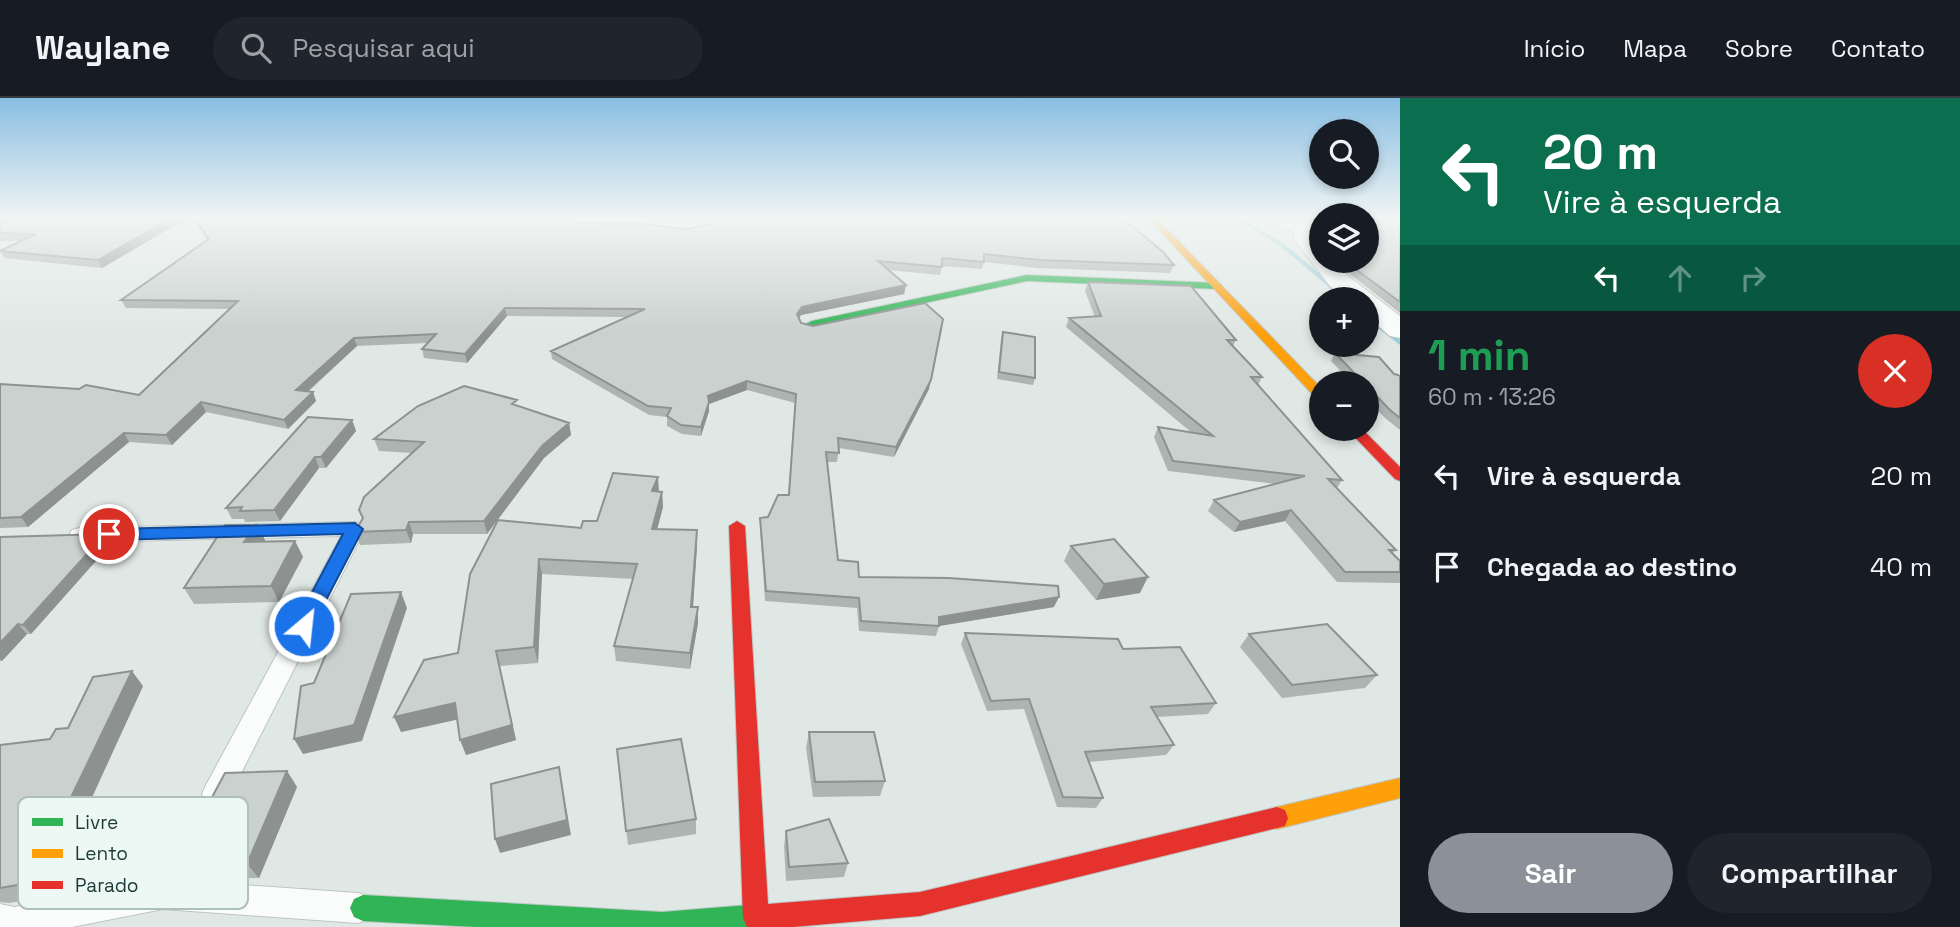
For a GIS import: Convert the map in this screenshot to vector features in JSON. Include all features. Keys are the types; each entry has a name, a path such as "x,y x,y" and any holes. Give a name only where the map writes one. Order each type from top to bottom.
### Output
{"street":[{"path":"1188,256 1309,382"},
{"path":"1333,273 1347,287"},
{"path":"811,324 1027,278 1217,286"},
{"path":"1379,313 1400,330"},
{"path":"1366,441 1400,476"},
{"path":"737,526 756,918"},
{"path":"363,908 662,925 920,904 1400,788"}],"lane":[{"path":"55,536 355,529 214,797"},
{"path":"248,900 363,908"},
{"path":"0,919 14,923 86,909"}],"building":[{"path":"51,256 106,256 98,260"},
{"path":"185,256 984,256 984,262 942,258 942,267 878,261 906,285 802,307 797,314 801,323 813,326 925,303 943,319 931,380 896,447 838,438 839,453 826,452 838,560 858,562 859,577 949,578 1058,586 1059,597 939,617 939,626 861,621 859,598 766,591 760,518 768,517 778,495 789,495 796,394 747,381 708,396 709,402 701,427 681,425 667,416 671,408 648,406 551,351 645,309 505,308 465,354 422,349 436,334 354,338 296,390 313,392 284,420 201,402 166,435 124,433 21,517 0,518 0,384 79,389 86,385 139,395 238,301 121,300"},
{"path":"1000,256 1166,256 1174,265 1040,260"},
{"path":"1379,256 1400,256 1400,302 1361,273 1379,273"},
{"path":"1088,282 1191,286 1236,340 1227,340 1262,377 1251,377 1342,480 1328,479 1396,550 1389,550 1400,561 1400,572 1345,572 1291,510 1240,522 1214,500 1305,476 1173,461 1158,427 1213,436 1069,318 1101,316"},
{"path":"1003,332 1035,337 1035,378 999,372"},
{"path":"1339,357 1379,357 1394,374 1400,376 1400,418 1379,399 1379,371 1352,371"},
{"path":"464,386 517,400 512,404 569,423 542,446 484,521 409,522 406,530 355,532 363,518 359,510 364,497 424,442 374,439 418,406"},
{"path":"308,417 352,420 321,457 315,457 274,510 240,511 242,507 226,508"},
{"path":"613,473 658,477 652,491 662,492 652,529 697,530 691,607 698,607 690,653 614,646 637,564 539,559 534,647 496,651 512,725 460,740 455,703 394,717 424,660 458,653 470,574 498,520 581,528 583,521 597,521"},
{"path":"225,525 257,525 244,542 295,541 271,586 184,588"},
{"path":"105,534 23,625 18,624 0,643 0,537"},
{"path":"1114,539 1148,577 1104,584 1071,546"},
{"path":"401,592 354,725 294,739 301,686 314,683 351,594"},
{"path":"1327,624 1377,675 1292,685 1249,634"},
{"path":"965,633 1118,639 1123,649 1180,647 1216,703 1151,707 1174,745 1085,752 1103,798 1063,797 1029,699 991,701"},
{"path":"132,671 71,797 18,797 18,885 0,888 0,745 50,739 56,729 68,728 93,677"},
{"path":"809,732 874,732 885,781 815,782"},
{"path":"681,739 696,819 626,831 617,749"},
{"path":"559,767 567,820 495,839 491,784"},
{"path":"287,771 248,862 248,797 212,797 225,773"},
{"path":"829,819 848,863 789,867 786,831"}],"waterway":[{"path":"1295,256 1333,287"},
{"path":"1379,326 1400,343"}],"traffic: fast":[{"path":"812,324 1027,278 1217,286"},
{"path":"363,908 662,925 761,917"}],"traffic: slow":[{"path":"1188,256 1309,382"},
{"path":"1277,818 1400,788"}],"traffic: jam":[{"path":"1366,441 1400,476"},
{"path":"737,526 756,918"},
{"path":"761,917 920,904 1277,818"}],"route":[{"path":"109,534 355,529 304,626"}]}
